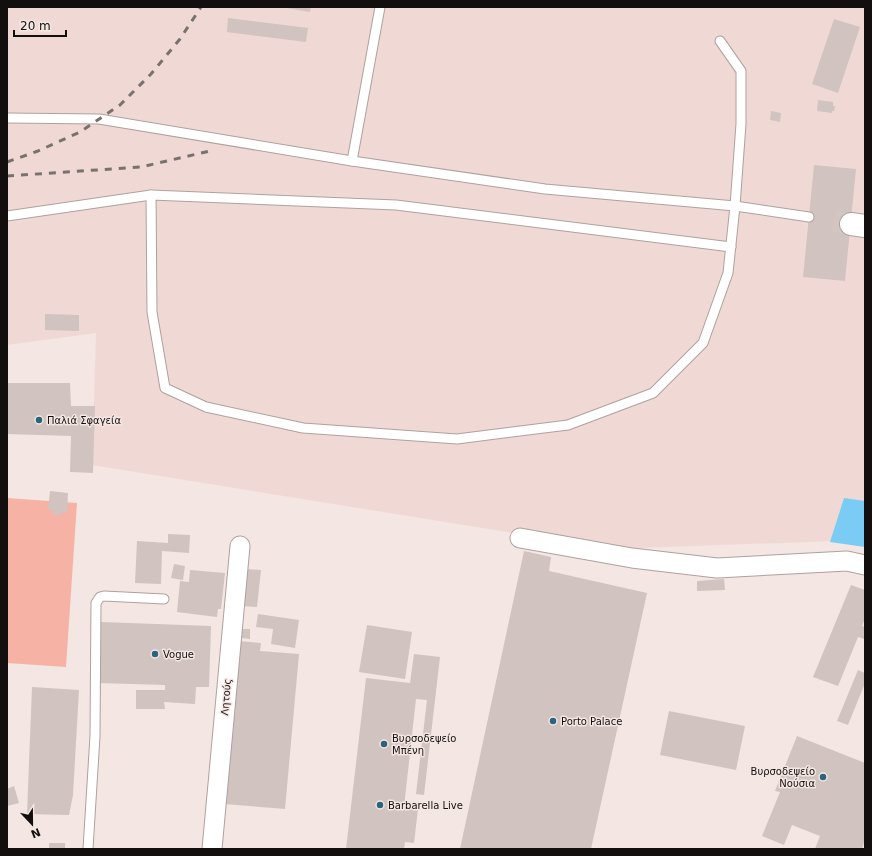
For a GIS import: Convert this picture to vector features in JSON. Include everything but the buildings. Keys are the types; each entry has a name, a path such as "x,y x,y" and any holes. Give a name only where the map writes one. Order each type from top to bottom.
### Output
{"street":[{"path":"520,538 632,558 718,568 848,561 865,565"},
{"name":"Λητούς","path":"212,849 240,546"}],"lane":[{"path":"352,161 380,7"},
{"path":"151,195 152,312 165,388 206,407 303,428 457,439 568,425 653,393 703,343 728,273 741,124 741,71 720,41"},
{"path":"7,118 99,119 352,161 545,189 735,206 809,217"},
{"path":"7,216 151,195 396,205 731,247"},
{"path":"88,849 94,736 96,603 104,596 164,599"}],"shaded area":[{"path":"7,7 865,7 865,540 612,549 92,465 96,333 7,345"},
{"path":"7,498 77,503 66,667 7,663"}],"water":[{"path":"844,498 865,501 865,547 830,542"}],"tunnel":[{"path":"834,221 851,224"}],"railway":[{"path":"7,162 38,151 80,132 120,105 151,74 180,39 201,7"},
{"path":"7,176 141,167 214,150"}],"place":[{"name":"Παλιά Σφαγεία","path":"39,420"},
{"name":"Vogue","path":"155,654"},
{"name":"Porto Palace","path":"553,721"},
{"name":"Βυρσοδεψείο Μπένη","path":"384,744"},
{"name":"Βυρσοδεψείο Νούσια","path":"823,777"},
{"name":"Barbarella Live","path":"380,805"}]}
